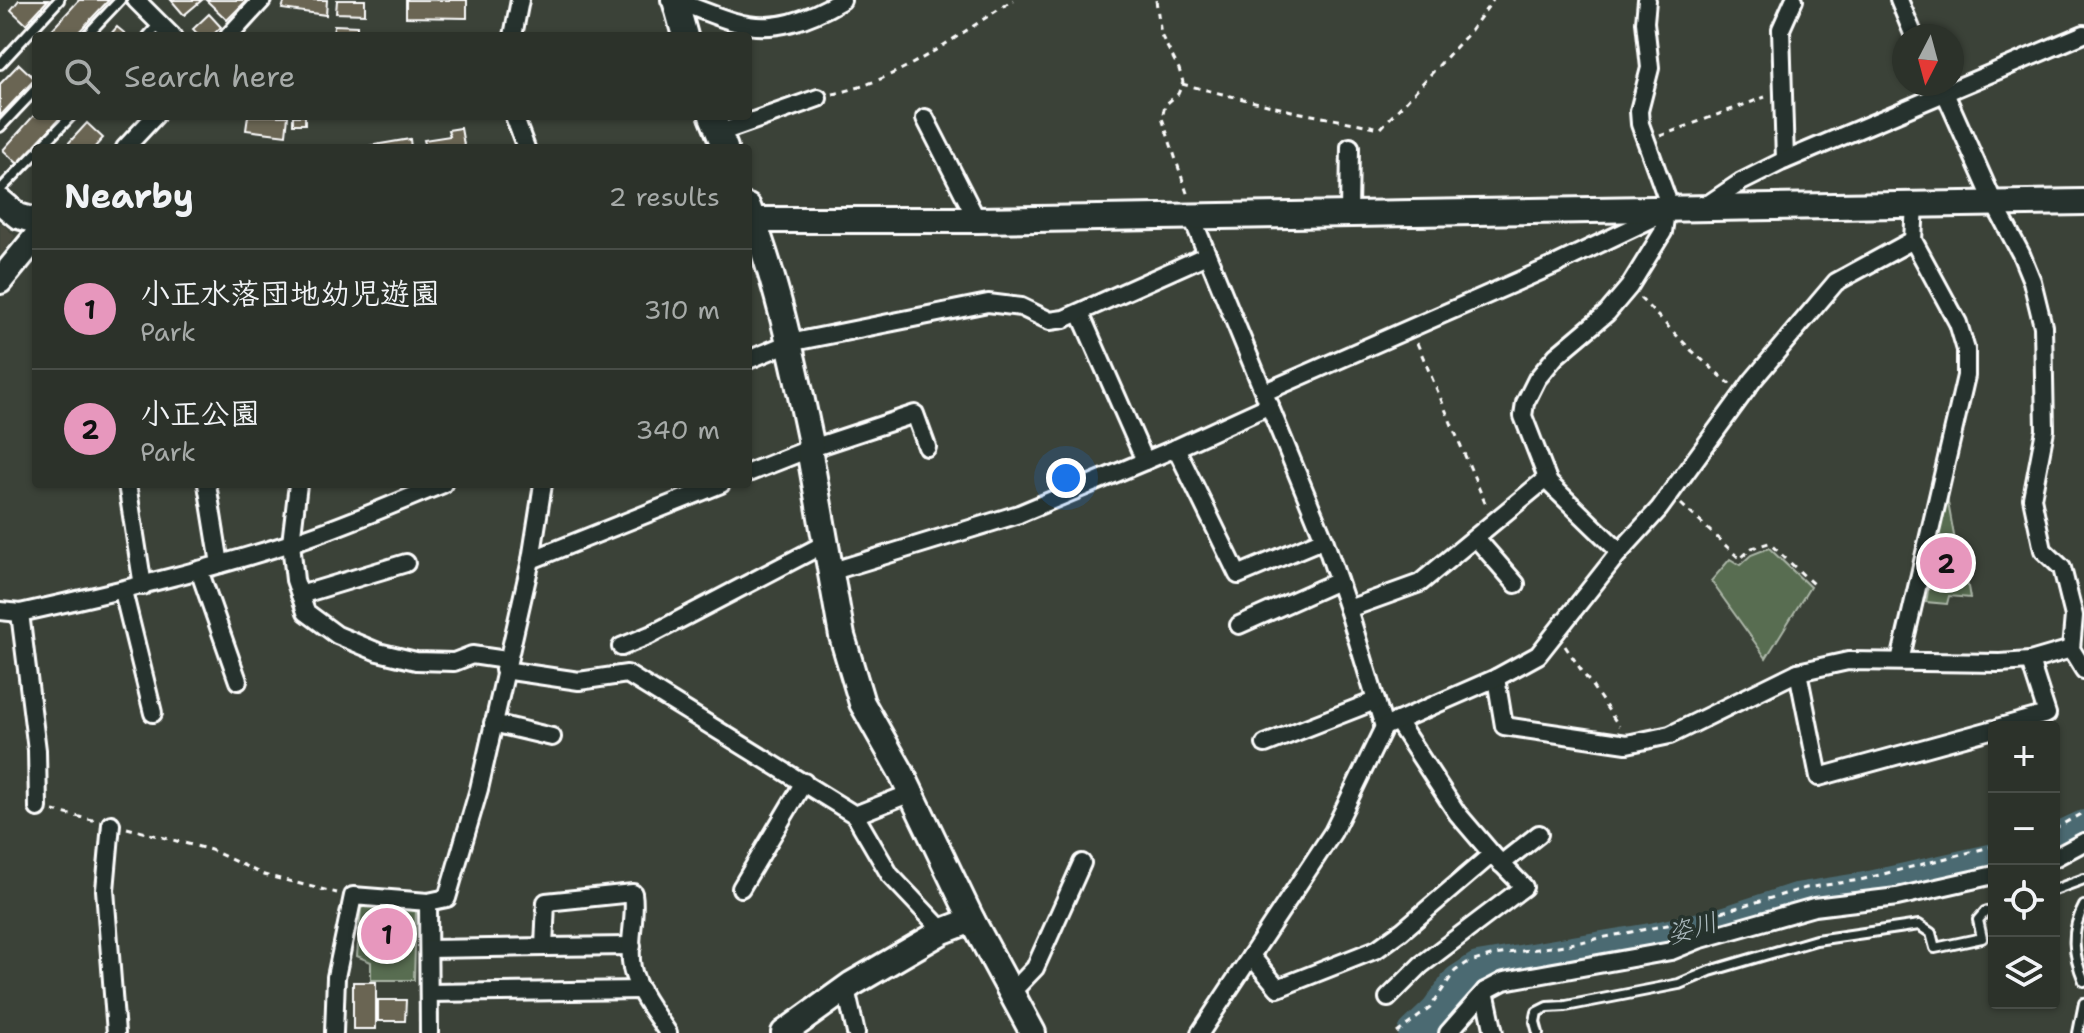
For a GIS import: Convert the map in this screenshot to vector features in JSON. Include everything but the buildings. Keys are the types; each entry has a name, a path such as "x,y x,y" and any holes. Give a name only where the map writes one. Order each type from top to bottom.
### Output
{"street":[{"path":"136,0 160,32"},
{"path":"233,32 262,0"},
{"path":"514,32 520,0"},
{"path":"673,0 751,26 782,25 813,17 842,0"},
{"path":"673,0 684,32"},
{"path":"1620,552 1549,483 1523,416 1525,403 1537,379 1556,356 1607,313 1629,287 1663,232 1668,210 1640,124 1639,111 1650,68 1645,22 1647,0"},
{"path":"1785,160 1781,29 1794,0"},
{"path":"1899,0 1909,24"},
{"path":"1964,81 2084,34"},
{"path":"1704,207 1741,182 1785,160 1928,96"},
{"path":"1941,96 2032,281 2043,326 2045,430 2032,498 2043,550 2062,568 2079,614 2071,649 2084,670"},
{"path":"719,132 818,98"},
{"path":"925,118 977,220"},
{"path":"129,144 151,120"},
{"path":"516,120 524,144"},
{"path":"1349,213 1350,147"},
{"path":"0,201 18,216 32,220"},
{"path":"752,217 977,220 2084,202"},
{"path":"1900,661 1966,376 1966,350 1958,323 1913,240 1915,205"},
{"path":"833,571 1019,514 1176,448 1267,398 1411,328 1668,210"},
{"path":"1193,215 1324,539 1375,701 1457,813 1524,887 1421,965 1388,998"},
{"path":"752,224 768,261 789,343 811,443 809,449 828,542 842,636 862,703 1033,1033"},
{"path":"1200,1033 1333,832 1390,724 1496,678 1538,655 1670,494 1793,330 1836,282 1913,240"},
{"path":"0,281 32,242"},
{"path":"752,358 789,343 988,303 1021,307 1050,321 1080,313 1207,255"},
{"path":"1080,313 1145,461"},
{"path":"752,471 915,414 927,447"},
{"path":"1176,448 1238,575 1324,539"},
{"path":"1348,609 1420,583 1547,478"},
{"path":"128,488 143,586"},
{"path":"208,488 220,564"},
{"path":"298,488 291,543 295,580 306,612 337,635 378,652 416,661 454,662 472,655 579,681 627,674 855,815 890,875 943,931"},
{"path":"0,611 20,613 143,586 291,543 433,488"},
{"path":"334,1033 336,977 353,896 428,902 447,898 479,789 531,560 542,488"},
{"path":"531,560 711,488"},
{"path":"1476,538 1516,584"},
{"path":"621,647 650,635 828,542"},
{"path":"300,595 406,563"},
{"path":"199,570 238,681"},
{"path":"1239,625 1338,581"},
{"path":"123,591 153,713"},
{"path":"20,613 37,750 38,808"},
{"path":"1496,678 1504,726 1627,744 1670,735 1798,672 1848,661 2030,661 2071,649"},
{"path":"2022,721 2047,714 2030,661"},
{"path":"1798,672 1819,777 1988,731"},
{"path":"1265,744 1375,701"},
{"path":"493,723 552,737"},
{"path":"741,888 804,782"},
{"path":"855,815 911,793"},
{"path":"111,824 105,890 116,1033"},
{"path":"1251,956 1278,988 1377,949 1496,859 1539,834"},
{"path":"2060,855 2084,842"},
{"path":"1011,993 1035,968 1082,863"},
{"path":"1448,1033 1485,991 1504,981 1671,951 1698,940 1814,907 1897,897 1988,876"},
{"path":"544,947 546,902 633,893 632,968 641,990 668,1033"},
{"path":"428,902 429,1033"},
{"path":"786,1033 846,989 943,931 972,920"},
{"path":"429,949 632,946"},
{"path":"846,989 856,1033"},
{"path":"429,993 641,990"},
{"path":"1485,991 1494,1033"}],"lane":[{"path":"0,64 59,0"},
{"path":"90,32 120,0"},
{"path":"0,127 32,93"},
{"path":"44,144 67,120"},
{"path":"0,190 32,157"},
{"path":"2060,888 2084,879"},
{"path":"2084,906 2076,919 2074,941 2074,958 2084,981"},
{"path":"1538,1033 1535,1022 1537,1012 1547,1007 1679,984 1710,971 1816,940 1919,925 1931,933 1935,948 1982,938 1978,920 1988,911"},
{"path":"2078,1033 2084,1003"}],"path":[{"path":"818,98 860,89 894,75 1013,0"},
{"path":"1156,0 1161,35 1179,69 1182,84 1178,94 1165,105 1162,118 1193,215"},
{"path":"1182,84 1296,112 1381,128 1468,34 1493,0"},
{"path":"1648,141 1784,90"},
{"path":"1629,287 1691,350 1742,395"},
{"path":"1411,328 1494,523"},
{"path":"1670,494 1740,559 1752,548 1769,543 1813,584"},
{"path":"1555,634 1624,734 1627,744"},
{"path":"38,808 211,850 264,875 353,896"},
{"path":"2060,826 2084,812"},
{"path":"1652,928 1693,920 1806,888 1860,880 1988,848"}],"shaded area":[{"path":"0,222 15,236 0,256"}],"green space":[{"path":"1943,497 1947,497 1955,541 1960,542 1970,598 1949,596 1947,604 1926,602 1929,586 1923,585"},
{"path":"1769,548 1810,587 1766,658 1711,581 1730,559 1740,565 1751,555"},
{"path":"368,905 416,910 414,980 371,980 371,962 357,956 361,908"}],"waterway":[{"name":"姿川","path":"2060,837 2084,826"},
{"name":"姿川","path":"1414,1033 1437,1011 1458,981 1478,968 1651,939 1723,923 1796,899 1865,888 1988,860"}],"place":[{"name":"小正公園","path":"1946,563"},
{"name":"小正水落団地幼児遊園","path":"387,934"}]}
